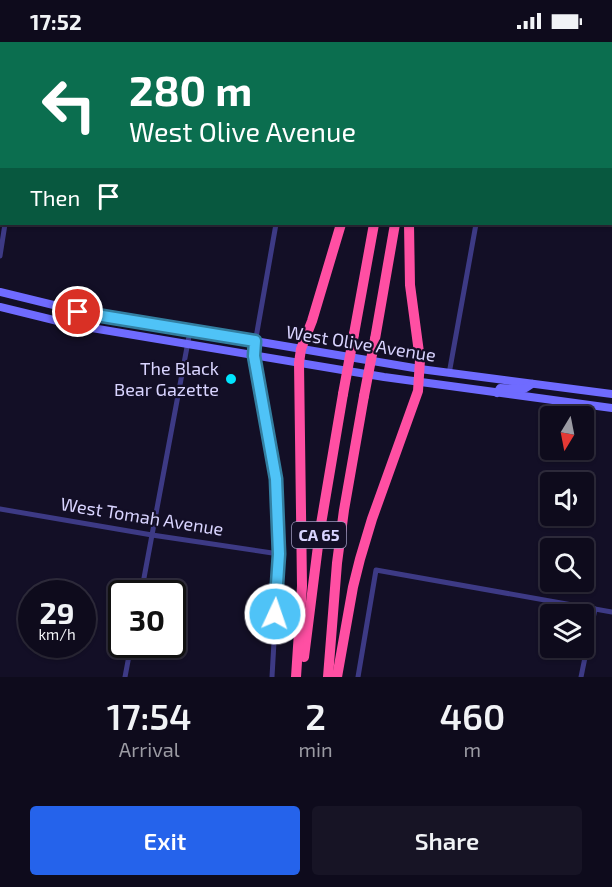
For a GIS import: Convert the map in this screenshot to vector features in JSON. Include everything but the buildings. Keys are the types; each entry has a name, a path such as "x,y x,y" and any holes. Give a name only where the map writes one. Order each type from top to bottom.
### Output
{"highway":[{"path":"296,677 302,586 299,363 301,349 312,321 341,225"},
{"name":"CA 65","path":"302,677 320,530 374,225"},
{"name":"CA 65","path":"328,677 341,533 395,225"},
{"path":"337,677 360,559 372,519 416,398 419,383 420,369 409,272 409,225"}],"main road":[{"name":"West Olive Avenue","path":"0,292 78,312 190,331 299,363 419,383 612,408"},
{"name":"West Olive Avenue","path":"0,307 74,325 187,345 301,349 449,374 612,394"},
{"path":"497,393 500,388 522,389 532,384"}],"street":[{"path":"0,256 5,225"},
{"path":"272,677 279,554 276,479 254,348 276,225"},
{"path":"449,374 476,225"},
{"path":"144,580 190,331"},
{"name":"West Tomah Avenue","path":"0,509 279,554"},
{"path":"358,677 376,570 612,612"},
{"path":"582,677 595,609"},
{"path":"126,677 129,658"}],"place":[{"name":"The Black Bear Gazette","path":"231,379"}],"route":[{"path":"78,312 255,341 254,356 276,479 279,554 275,614"}]}
